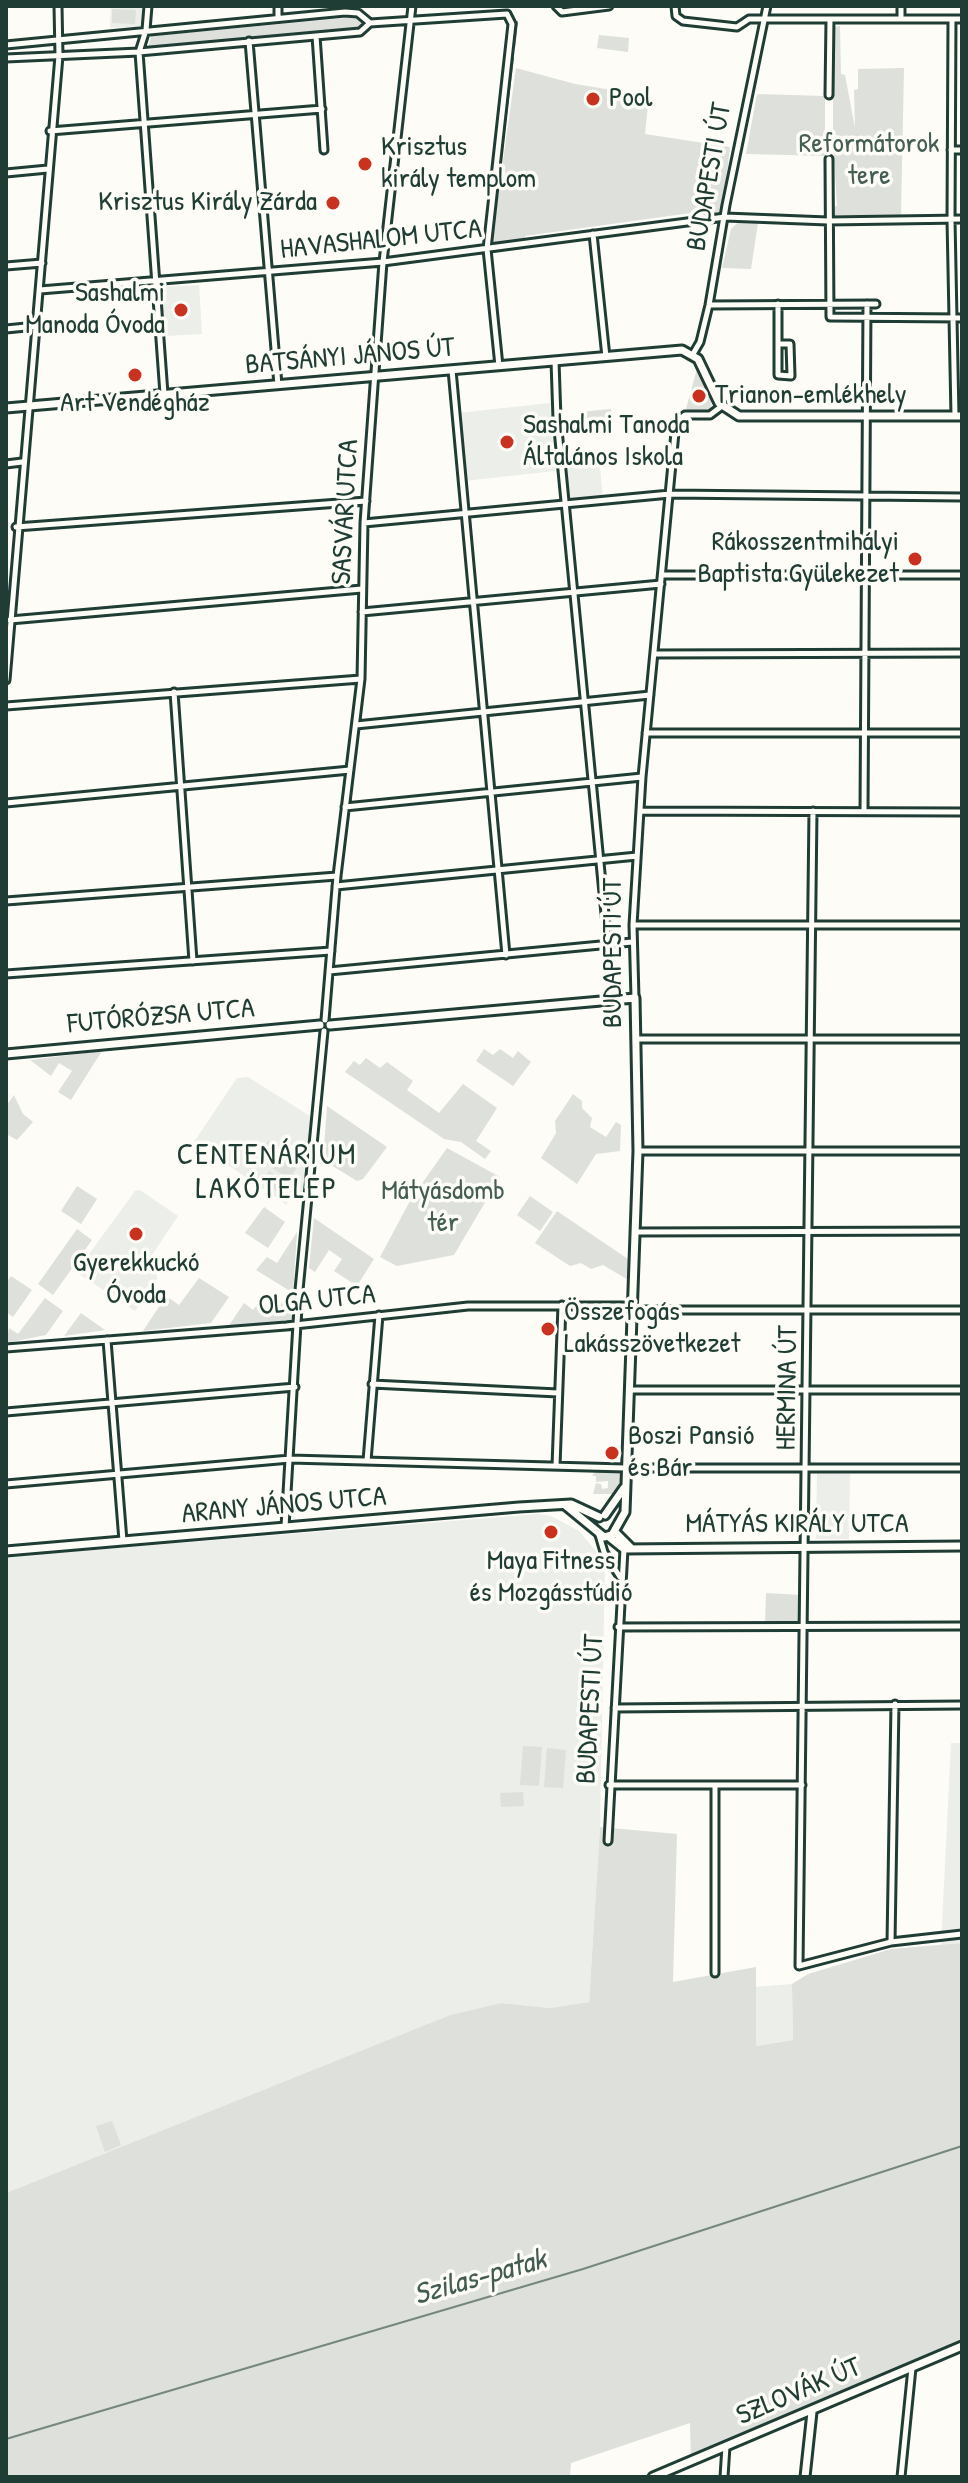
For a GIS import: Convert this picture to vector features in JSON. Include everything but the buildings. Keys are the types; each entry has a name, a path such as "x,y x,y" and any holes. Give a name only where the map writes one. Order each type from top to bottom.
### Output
{"street":[{"path":"6,680 9,585 40,290 50,131 59,56 57,6"},
{"path":"148,6 146,30 139,52 164,394"},
{"path":"278,6 278,17"},
{"name":"SASVÁR UTCA","path":"285,1527 298,1323 336,886 361,679 364,523 383,262 412,6"},
{"path":"556,6 562,12 609,6"},
{"name":"BUDAPESTI ÚT","path":"694,355 709,305 767,6"},
{"path":"901,6 901,19"},
{"path":"675,9 683,21 737,27 749,19 962,19"},
{"path":"6,45 132,35 146,30 278,17 358,13 370,23"},
{"path":"6,58 139,52 360,32 370,23 504,13 512,20 487,249 499,366"},
{"path":"829,95 830,19"},
{"path":"694,355 722,406 744,417 958,416 951,220 952,19"},
{"path":"316,36 324,150"},
{"path":"249,41 278,385"},
{"path":"50,131 322,109"},
{"path":"951,150 962,150"},
{"path":"829,159 830,317 962,318"},
{"path":"6,173 48,169"},
{"name":"HAVASHALOM UTCA","path":"40,290 383,262 725,217 828,221 962,219"},
{"path":"593,234 606,357"},
{"path":"6,266 42,263"},
{"path":"778,304 778,344 778,375 791,376 790,344 778,344"},
{"path":"864,811 867,304"},
{"path":"709,305 876,304"},
{"path":"6,329 36,326"},
{"name":"BATSÁNYI JÁNOS ÚT","path":"6,408 682,350 694,355"},
{"path":"555,361 608,945"},
{"path":"452,370 506,955"},
{"name":"BUDAPESTI ÚT","path":"609,1533 625,1512 638,1151 632,942 642,777 676,422 685,415 710,415 722,406"},
{"path":"6,464 22,462"},
{"path":"364,523 670,494 962,497"},
{"path":"16,527 366,501"},
{"path":"662,575 962,575"},
{"path":"362,612 661,584"},
{"path":"10,620 362,589"},
{"path":"654,654 962,653"},
{"path":"6,706 361,679"},
{"path":"174,692 193,961"},
{"path":"356,725 650,695"},
{"path":"646,733 962,733"},
{"path":"6,803 350,770"},
{"path":"345,807 642,777"},
{"path":"640,811 962,812"},
{"name":"HERMINA ÚT","path":"813,811 809,1390 799,1966 891,1942"},
{"path":"336,886 637,856"},
{"path":"6,901 337,876"},
{"path":"633,925 962,925"},
{"path":"329,971 632,942"},
{"path":"6,974 331,951"},
{"name":"FUTÓRÓZSA UTCA","path":"6,1054 635,998"},
{"path":"636,1039 962,1039"},
{"path":"638,1151 962,1151"},
{"path":"637,1232 962,1231"},
{"path":"556,1466 562,1305"},
{"name":"OLGA UTCA","path":"6,1348 468,1306 962,1310"},
{"path":"367,1462 379,1315"},
{"path":"107,1340 123,1541"},
{"path":"372,1384 558,1393"},
{"path":"6,1412 295,1387"},
{"path":"630,1390 962,1390"},
{"path":"6,1484 290,1459 626,1468 962,1468"},
{"path":"594,1526 625,1486"},
{"path":"565,1505 628,1549"},
{"name":"ARANY JÁNOS UTCA","path":"6,1551 565,1505 602,1516"},
{"path":"602,1516 612,1518 608,1555 621,1579"},
{"name":"MÁTYÁS KIRÁLY UTCA","path":"628,1549 962,1546"},
{"name":"BUDAPESTI ÚT","path":"608,1841 621,1579 628,1549"},
{"path":"618,1627 962,1626"},
{"path":"895,1704 891,1942 962,1934"},
{"path":"615,1708 962,1705"},
{"path":"609,1785 802,1785"},
{"path":"715,1785 715,1973"},
{"name":"SZLOVÁK ÚT","path":"653,2477 962,2346"},
{"path":"901,2477 912,2367"},
{"path":"805,2477 812,2412"},
{"path":"724,2477 726,2446"}],"shaded area":[{"path":"111,6 145,6 144,26 110,28"},
{"name":"Sashalmi Manoda Óvoda","path":"199,285 202,334 163,336 160,287"},
{"name":"Sashalmi Tanoda Általános Iskola","path":"550,403 555,471 464,481 458,413"},
{"path":"599,455 603,500 569,504 564,459"},
{"path":"248,1077 310,1116 303,1199 288,1197 287,1205 194,1142 237,1078"},
{"name":"Gyerekkuckó Óvoda","path":"140,1190 178,1216 146,1264 156,1271 157,1279 135,1311 76,1272 135,1191"},
{"path":"817,1473 850,1474 849,1539 816,1539"},
{"path":"538,1514 551,1516 579,1531 605,1562 600,1827 589,2002 550,2008 501,2003 450,2015 6,2193 6,1557"},
{"path":"951,1743 962,1743 962,1943 941,1945"},
{"path":"792,1984 793,2040 756,2046 754,1987"}],"green space":[{"path":"112,9 136,10 135,24 112,23"},
{"path":"357,17 363,20 359,30 148,49 151,36"},
{"name":"Reformátorok tere","path":"840,26 841,74 845,75 855,128 854,90 858,89 858,69 904,68 901,215 832,215 832,206 837,206 833,138 843,138 833,134 833,32 834,27"},
{"path":"599,35 629,38 628,52 597,48"},
{"path":"516,68 575,84 649,96 645,134 730,147 722,217 706,218 705,211 525,236 525,241 491,247"},
{"path":"757,94 825,96 825,156 746,154"},
{"path":"738,222 758,223 751,269 722,268 731,229"},
{"path":"698,365 712,399 711,409 700,413 686,409"},
{"path":"611,409 612,419 580,422 579,412"},
{"path":"484,1049 493,1055 500,1049 513,1058 518,1051 531,1062 513,1086 476,1061"},
{"path":"102,1051 71,1100 58,1092 72,1071 59,1063 51,1076 30,1060"},
{"path":"366,1058 380,1068 387,1062 413,1081 407,1090 439,1113 463,1084 497,1108 476,1141 491,1151 485,1159 461,1142 444,1139 345,1072 354,1061 360,1065"},
{"path":"573,1094 582,1101 582,1108 592,1118 590,1127 606,1137 616,1122 621,1125 620,1151 596,1154 577,1184 541,1158 556,1133 555,1121"},
{"path":"14,1095 23,1114 33,1122 17,1140 6,1134 6,1106"},
{"path":"327,1106 387,1147 363,1179 357,1181 323,1160"},
{"path":"268,1141 300,1163 289,1179 257,1158"},
{"name":"Mátyásdomb tér","path":"447,1148 500,1177 454,1255 397,1266 380,1257 411,1199"},
{"path":"269,1171 289,1184 282,1195 262,1181"},
{"path":"77,1186 97,1199 81,1224 61,1211"},
{"path":"530,1196 553,1212 540,1231 517,1215"},
{"path":"264,1207 285,1222 268,1248 245,1233"},
{"path":"557,1211 631,1261 630,1281 603,1265 591,1269 581,1263 570,1266 535,1243"},
{"path":"314,1218 374,1259 357,1286 334,1271 342,1259 329,1250 315,1272 309,1268"},
{"path":"77,1229 92,1240 53,1295 38,1284"},
{"path":"297,1232 293,1293 256,1270 267,1257 277,1263"},
{"path":"11,1276 32,1290 13,1317 6,1312 6,1283"},
{"path":"199,1278 229,1297 211,1323 143,1331 166,1296 179,1305"},
{"path":"289,1293 294,1298 292,1321 228,1327 244,1303 253,1310 259,1302 275,1312"},
{"path":"45,1298 63,1311 46,1335 6,1343 9,1328 18,1334"},
{"path":"81,1313 105,1330 64,1336"},
{"path":"620,1470 624,1473 623,1488 617,1494 593,1494 596,1483 601,1484 602,1489 608,1488 608,1481 596,1482 596,1476 592,1476 595,1472"},
{"path":"766,1593 801,1595 800,1622 765,1623"},
{"path":"523,1746 542,1747 539,1786 520,1785"},
{"path":"547,1748 566,1750 563,1788 544,1787"},
{"path":"523,1792 524,1806 501,1807 500,1793"},
{"path":"600,1827 677,1834 673,1982 756,1967 756,2046 793,2040 792,1984 808,1974 891,1949 962,1943 962,2342 691,2459 690,2423 571,2463 570,2477 6,2477 6,2193 450,2015 501,2003 550,2008 589,2002"},
{"path":"112,2121 121,2145 105,2152 96,2126"}],"waterway":[{"path":"514,48 517,22"},
{"path":"501,156 513,58"},
{"name":"Szilas-patak","path":"6,2439 583,2269 962,2146"}],"place":[{"name":"Pool","path":"593,99"},
{"name":"Krisztus király templom","path":"365,164"},
{"name":"Krisztus Király Zárda","path":"333,203"},
{"name":"Sashalmi Manoda Óvoda","path":"181,310"},
{"name":"Art Vendégház","path":"135,375"},
{"name":"Trianon-emlékhely","path":"699,396"},
{"name":"Sashalmi Tanoda Általános Iskola","path":"507,442"},
{"name":"Rákosszentmihályi Baptista Gyülekezet","path":"915,559"},
{"name":"Gyerekkuckó Óvoda","path":"136,1234"},
{"name":"Összefogás Lakásszövetkezet","path":"548,1329"},
{"name":"Boszi Pansió és Bár","path":"612,1453"},
{"name":"Maya Fitness és Mozgásstúdió","path":"551,1532"}],"district":[{"name":"CENTENÁRIUM LAKÓTELEP","path":"267,1173"}]}
